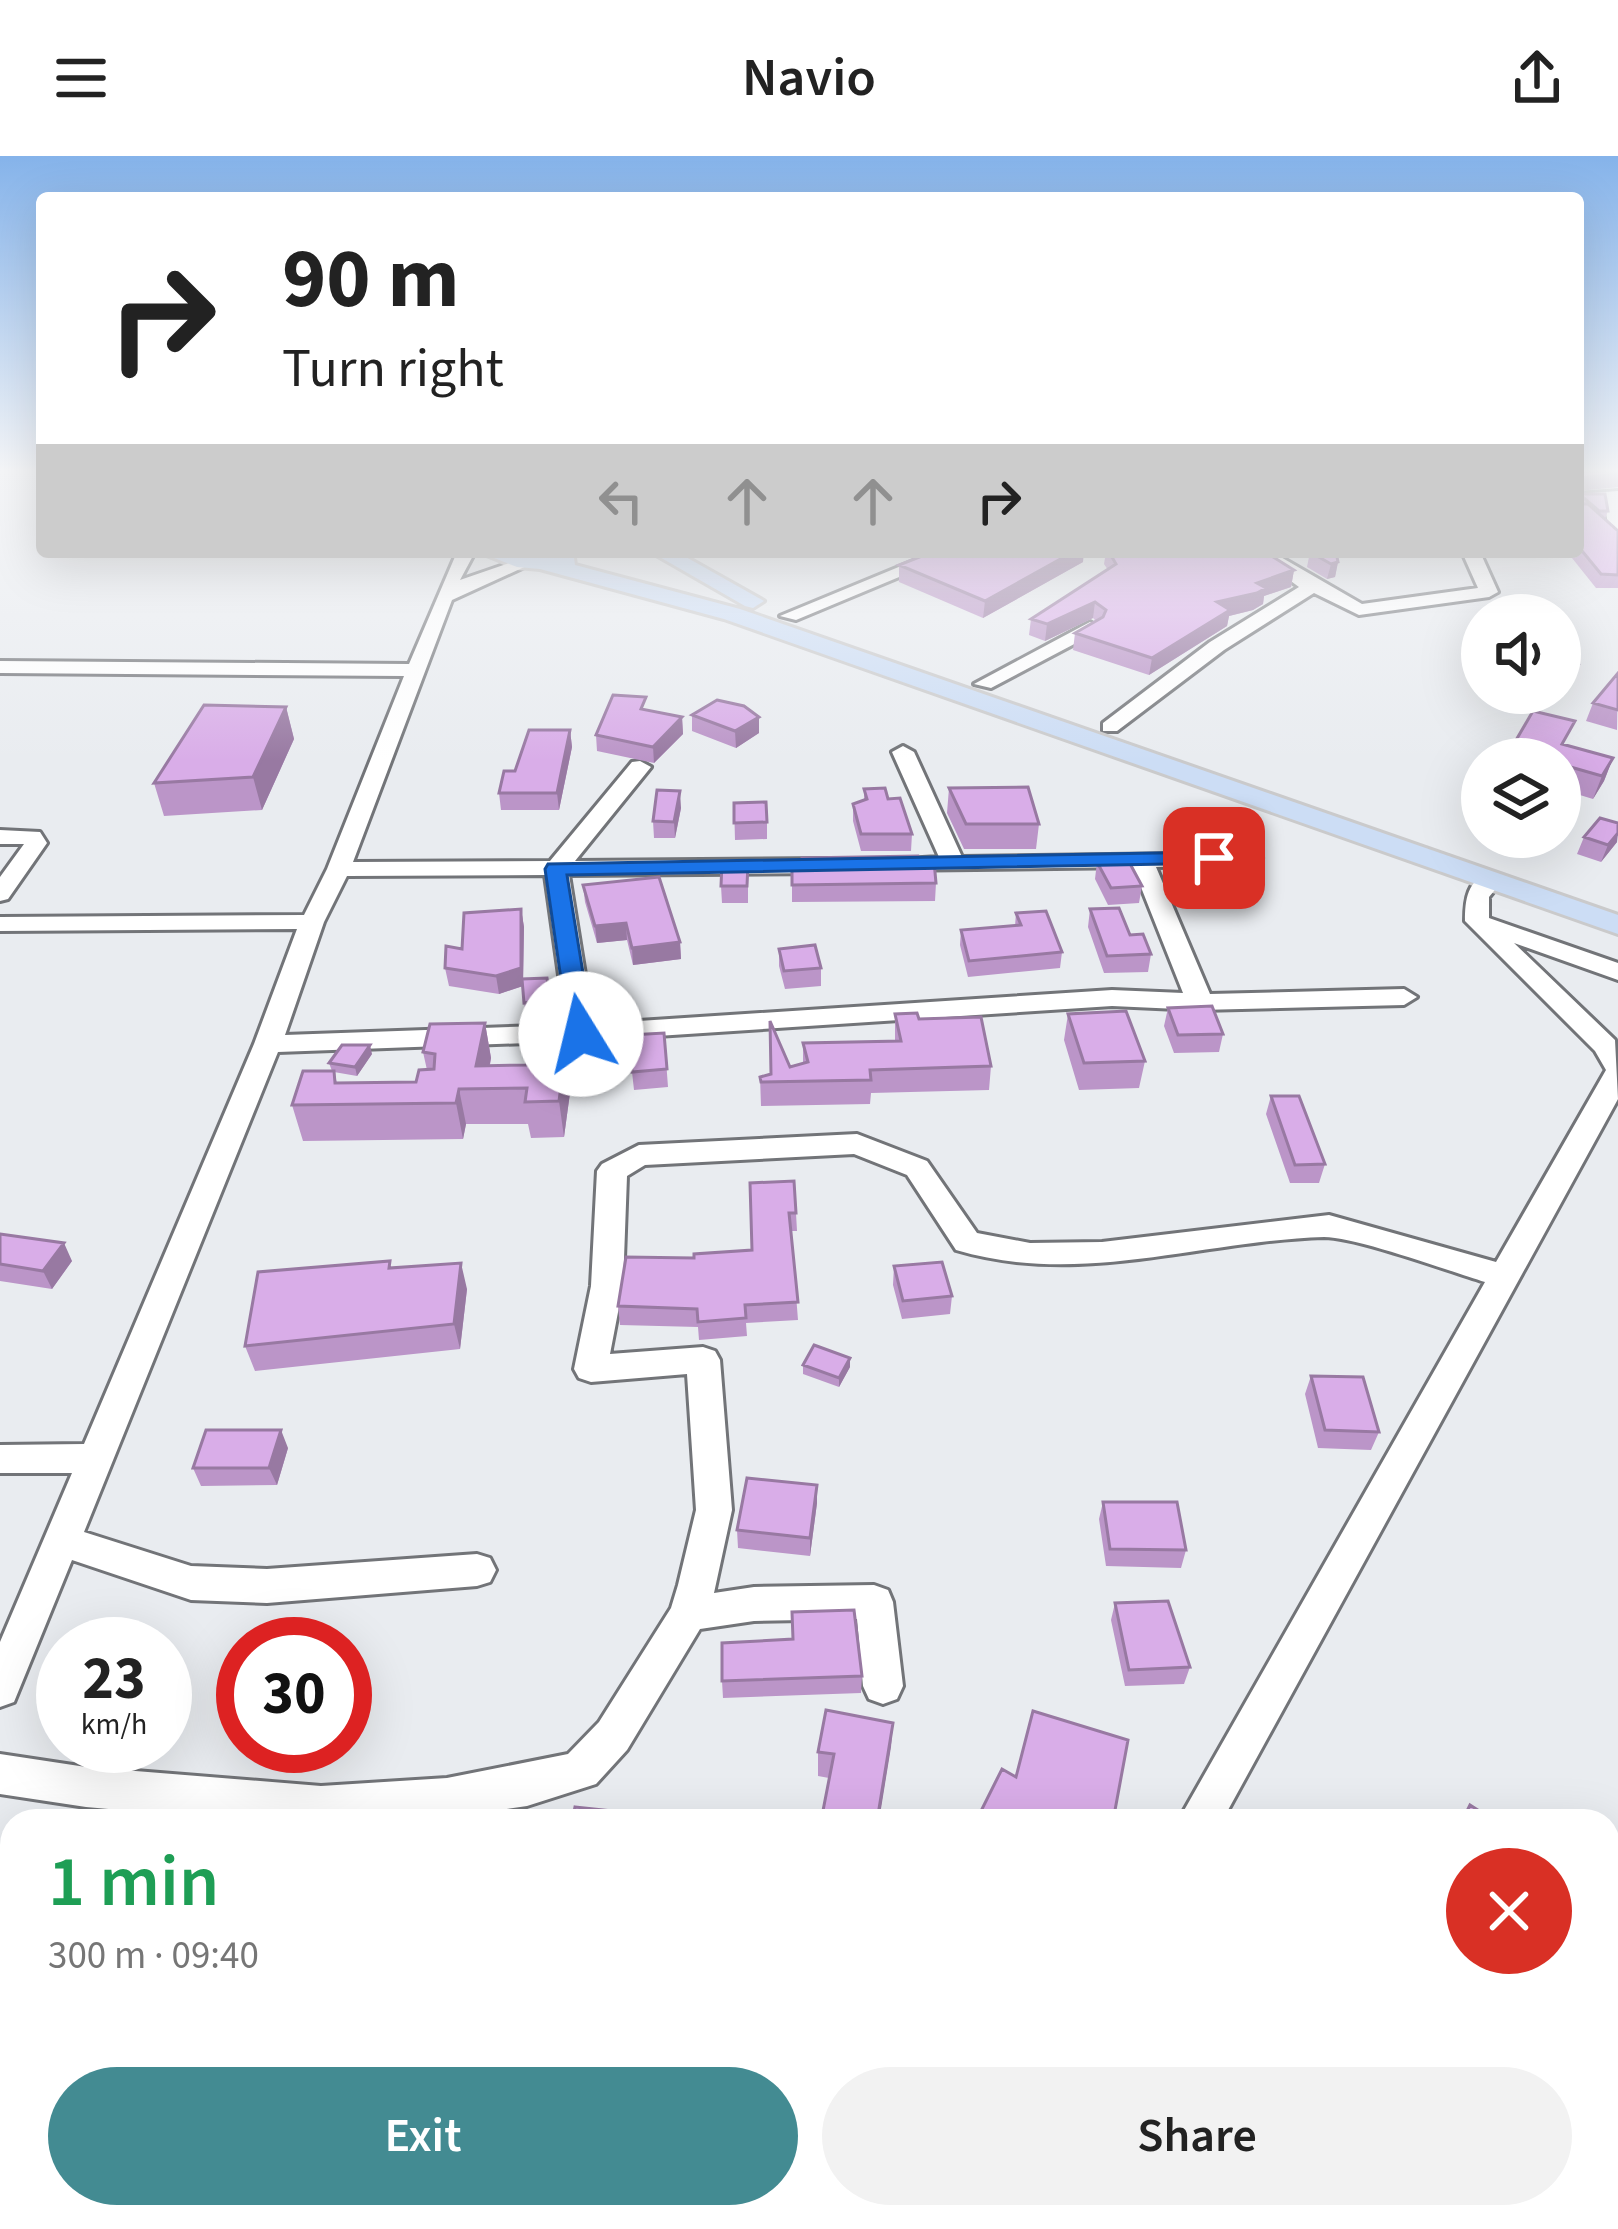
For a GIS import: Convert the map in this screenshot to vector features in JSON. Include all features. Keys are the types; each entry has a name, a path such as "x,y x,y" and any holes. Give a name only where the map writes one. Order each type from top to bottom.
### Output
{"main road":[{"path":"553,568 732,614 1618,925"},
{"path":"688,568 789,616 1618,902"}],"street":[{"path":"0,1689 268,1044 312,922 339,869 456,568"},
{"path":"448,596 465,584 519,568"},
{"path":"789,616 910,568"},
{"path":"1284,568 1358,610 1490,592 1478,568"},
{"path":"1110,727 1217,646 1307,590 1309,584"},
{"path":"984,684 1090,628"},
{"path":"0,667 418,670"},
{"path":"903,752 955,864"},
{"path":"581,1034 556,869 640,767"},
{"path":"0,837 32,837 36,843 10,866 0,894"},
{"path":"339,869 1250,858"},
{"path":"1141,859 1199,1002"},
{"path":"1205,1809 1618,1070 1605,1046 1477,921 1477,896 1491,880"},
{"path":"1477,921 1618,972"},
{"path":"0,925 312,922"},
{"path":"268,1044 581,1034 1112,998 1199,1002 1405,997"},
{"path":"0,1774 86,1787 321,1807 447,1799 527,1786 581,1769 613,1736 688,1614 714,1510 703,1360 591,1369 608,1286 612,1171 639,1156 857,1144 917,1168 967,1242 1030,1254 1102,1253 1329,1226 1506,1276"},
{"path":"0,1459 97,1458"},
{"path":"62,1541 191,1583 267,1586 477,1570"},
{"path":"688,1614 754,1604 874,1602 883,1686"}],"building":[{"path":"906,568 1045,568 985,601"},
{"path":"1110,568 1294,570 1257,583 1266,588 1257,593 1217,602 1230,610 1152,658 1075,633 1103,617 1106,610 1095,602 1047,624 1031,619"},
{"path":"1596,568 1618,568 1618,575 1601,574"},
{"path":"1618,673 1618,710 1593,703"},
{"path":"613,695 646,697 641,709 682,717 653,747 596,735"},
{"path":"717,700 744,706 759,717 735,731 692,715"},
{"path":"204,705 286,707 253,777 154,783"},
{"path":"1531,714 1575,721 1565,738 1517,738"},
{"path":"529,730 570,730 557,793 499,793 504,771 515,771"},
{"path":"1581,749 1613,758 1602,776 1581,770"},
{"path":"1028,787 1039,824 966,824 949,788"},
{"path":"885,788 888,799 900,798 912,834 861,834 853,804 867,799 864,789"},
{"path":"657,790 680,791 674,822 653,821"},
{"path":"766,802 767,822 734,823 734,803"},
{"path":"1600,818 1618,823 1618,833 1608,845 1584,837"},
{"path":"918,856 920,861 934,861 936,883 792,885 792,862 802,862 802,858"},
{"path":"1128,860 1142,886 1111,888 1097,862"},
{"path":"722,863 748,863 747,886 721,886"},
{"path":"659,877 680,942 632,948 626,923 595,926 583,885"},
{"path":"1119,908 1130,935 1143,934 1151,954 1107,956 1090,909"},
{"path":"521,909 521,968 496,976 445,968 446,946 462,949 464,913"},
{"path":"1046,911 1062,952 969,961 961,930 1021,925 1016,913"},
{"path":"815,945 821,968 784,971 779,949"},
{"path":"547,978 550,1000 524,1003 522,979"},
{"path":"1212,1006 1223,1034 1178,1035 1168,1008"},
{"path":"1126,1011 1145,1061 1084,1063 1068,1014"},
{"path":"917,1013 919,1019 981,1017 991,1066 870,1070 871,1080 761,1082 760,1077 771,1074 770,1021 790,1067 808,1062 803,1043 901,1041 895,1014"},
{"path":"534,1021 570,1021 559,1101 525,1102 527,1088 459,1089 456,1103 292,1105 303,1071 334,1071 335,1083 416,1082 419,1070 434,1069 435,1054 423,1052 430,1024 485,1023 476,1066 527,1065"},
{"path":"664,1033 667,1069 632,1072 630,1035"},
{"path":"342,1045 370,1045 355,1067 329,1063"},
{"path":"1271,1096 1299,1096 1325,1164 1295,1165"},
{"path":"794,1181 796,1213 789,1213 798,1302 745,1305 746,1318 698,1322 697,1309 618,1306 626,1257 694,1258 694,1254 752,1250 750,1183"},
{"path":"0,1234 64,1243 43,1271 0,1264"},
{"path":"390,1261 389,1268 461,1263 454,1324 245,1346 258,1272"},
{"path":"942,1262 952,1296 903,1301 894,1266"},
{"path":"814,1345 850,1358 839,1378 803,1365"},
{"path":"1311,1376 1363,1377 1379,1432 1325,1430"},
{"path":"206,1430 281,1430 269,1468 193,1468"},
{"path":"747,1478 817,1485 810,1538 737,1530"},
{"path":"1103,1502 1177,1502 1186,1550 1110,1549"},
{"path":"1168,1601 1190,1667 1129,1670 1115,1603"},
{"path":"854,1610 862,1676 722,1681 722,1643 793,1639 792,1612"},
{"path":"826,1710 893,1723 879,1809 823,1809 834,1754 818,1752"},
{"path":"1033,1711 1128,1740 1115,1809 982,1809 1002,1769 1016,1777"}],"route":[{"path":"581,1034 556,869 1214,858"}]}
